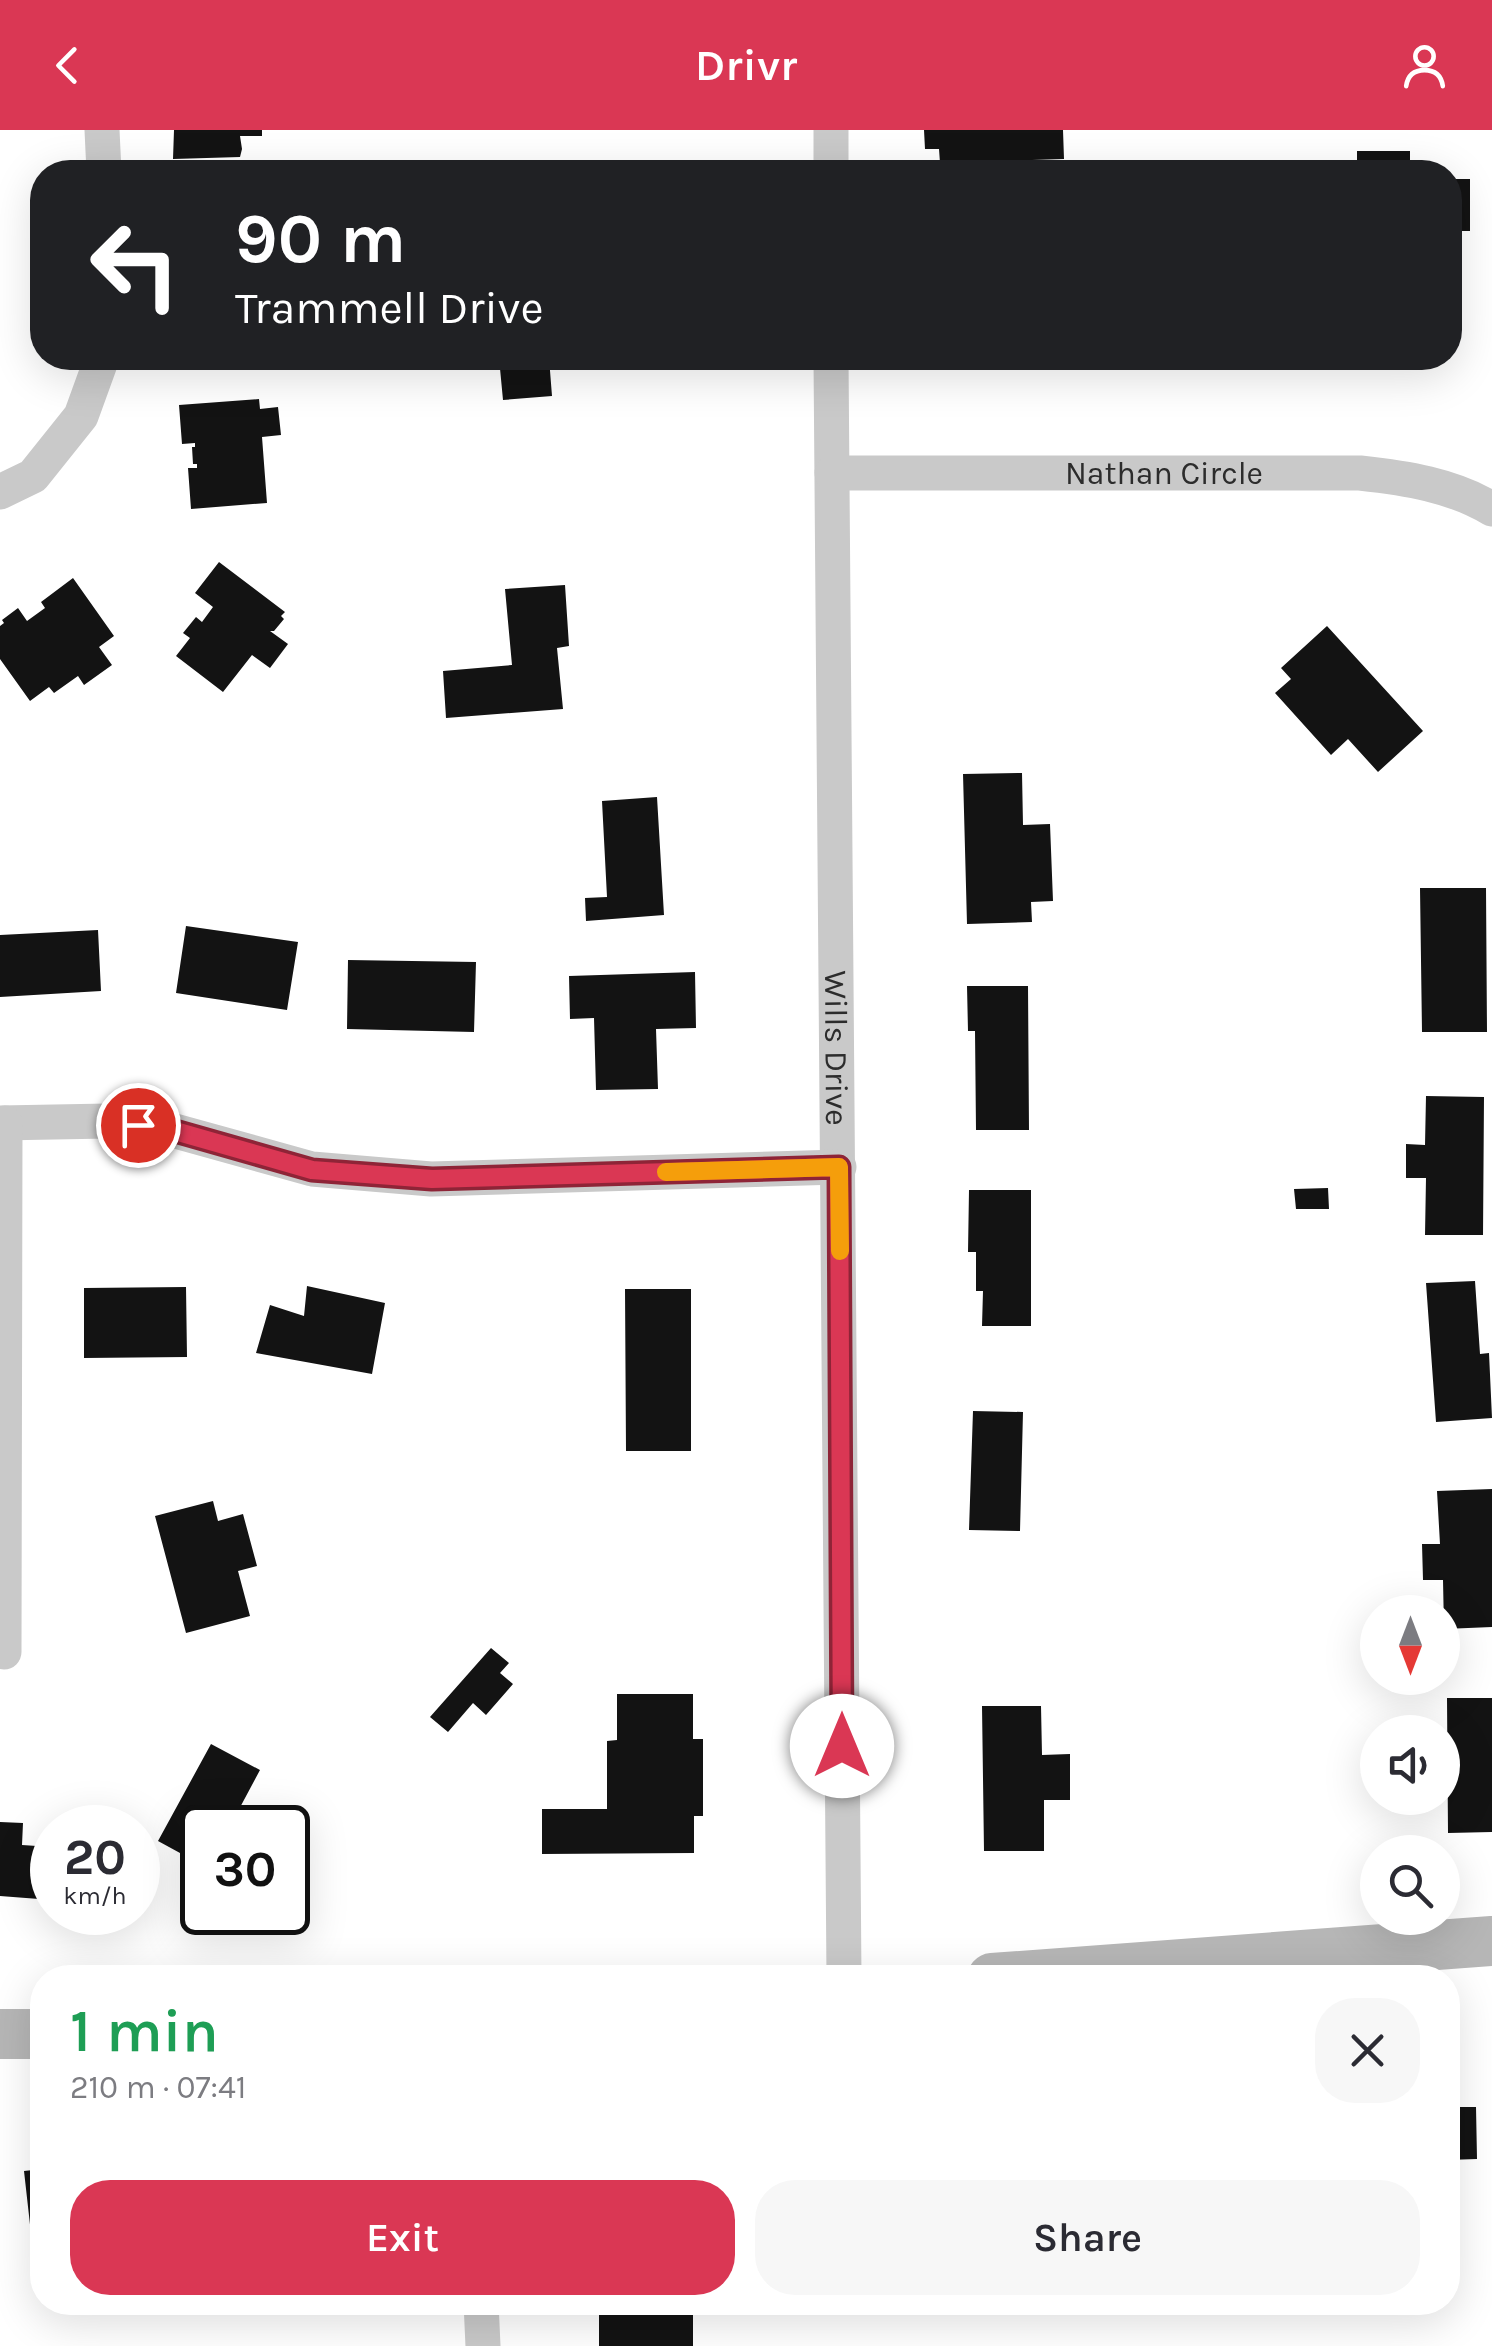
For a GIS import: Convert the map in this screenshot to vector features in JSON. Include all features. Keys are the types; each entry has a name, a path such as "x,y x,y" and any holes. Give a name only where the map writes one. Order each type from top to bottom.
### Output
{"street":[{"path":"102,130 103,160"},
{"path":"830,130 830,160"},
{"path":"0,492 33,476 81,416 98,370"},
{"name":"Wills Drive","path":"831,370 844,1965"},
{"name":"Nathan Circle","path":"832,472 1360,473 1411,479 1475,499 1492,509"},
{"path":"4,1652 2,1123 108,1121 168,1129 312,1170 432,1179 839,1167"},
{"path":"1163,1965 1492,1940"},
{"path":"0,2034 30,2034"},
{"path":"481,2315 483,2346"}],"building":[{"path":"174,130 262,130 262,136 240,136 240,157 173,159"},
{"path":"924,130 1063,130 1064,159 940,160 939,149 925,149"},
{"path":"1357,151 1410,151 1410,160 1357,160"},
{"path":"1462,179 1470,179 1470,231 1462,231"},
{"path":"500,370 550,370 552,396 503,400"},
{"path":"259,399 260,409 278,407 281,435 262,437 267,503 191,509 188,468 197,468 193,464 195,443 182,444 179,405"},
{"path":"219,562 285,612 281,616 284,619 270,631 288,644 270,668 252,655 223,692 176,656 190,638 183,633 196,617 202,622 213,607 195,593"},
{"path":"73,578 114,636 99,647 112,665 84,685 78,676 54,693 49,687 30,701 0,659 2,620 18,608 27,621 45,608 41,602"},
{"path":"565,585 569,646 557,648 563,709 446,718 443,671 512,665 505,589"},
{"path":"1327,626 1423,731 1378,772 1348,739 1331,755 1275,693 1291,679 1281,668"},
{"path":"1022,773 1023,825 1050,824 1053,901 1031,902 1032,922 967,924 963,774"},
{"path":"657,797 664,915 586,921 585,898 607,897 602,801"},
{"path":"1420,888 1486,888 1487,1032 1422,1032"},
{"path":"186,926 298,942 287,1010 176,993"},
{"path":"98,930 101,991 0,997 0,935"},
{"path":"348,960 476,962 474,1032 347,1029"},
{"path":"695,972 696,1028 656,1029 658,1089 596,1090 594,1018 570,1019 569,976"},
{"path":"967,986 1028,986 1029,1130 976,1130 975,1031 968,1031"},
{"path":"1426,1096 1484,1097 1483,1235 1425,1235 1426,1178 1406,1178 1406,1144 1425,1145"},
{"path":"1328,1188 1329,1209 1296,1209 1294,1189"},
{"path":"969,1190 1031,1190 1031,1326 982,1326 983,1291 976,1291 976,1252 968,1252"},
{"path":"1475,1281 1480,1354 1489,1353 1492,1418 1436,1422 1426,1283"},
{"path":"307,1286 385,1303 372,1374 256,1353 270,1305 304,1316"},
{"path":"186,1287 187,1357 84,1358 84,1288"},
{"path":"625,1289 691,1289 691,1451 626,1451"},
{"path":"973,1411 1023,1412 1020,1531 969,1530"},
{"path":"1492,1489 1492,1627 1460,1628 1460,1595 1443,1595 1443,1580 1423,1580 1422,1544 1440,1544 1437,1491"},
{"path":"213,1501 218,1521 243,1514 257,1566 238,1571 250,1616 186,1633 155,1516"},
{"path":"491,1648 509,1663 500,1673 513,1684 486,1715 473,1703 448,1732 430,1717"},
{"path":"617,1694 693,1694 693,1739 703,1739 703,1816 694,1816 694,1853 542,1854 542,1809 607,1809 607,1741 617,1740"},
{"path":"1447,1698 1492,1698 1492,1832 1448,1833 1448,1815 1460,1815 1460,1715 1447,1715"},
{"path":"982,1706 1041,1706 1042,1755 1070,1754 1070,1800 1044,1800 1044,1851 984,1851"},
{"path":"211,1744 260,1770 241,1805 180,1805 180,1853 160,1842"},
{"path":"0,1822 23,1823 22,1845 30,1846 30,1898 0,1896"},
{"path":"1460,2107 1476,2107 1477,2159 1460,2160"},
{"path":"30,2170 30,2225 24,2171"},
{"path":"599,2315 693,2315 693,2346 599,2346"}],"slow traffic":[{"path":"666,1172 839,1167 840,1251"}],"route":[{"path":"138,1125 168,1129 312,1170 432,1179 839,1167 842,1746"}]}
